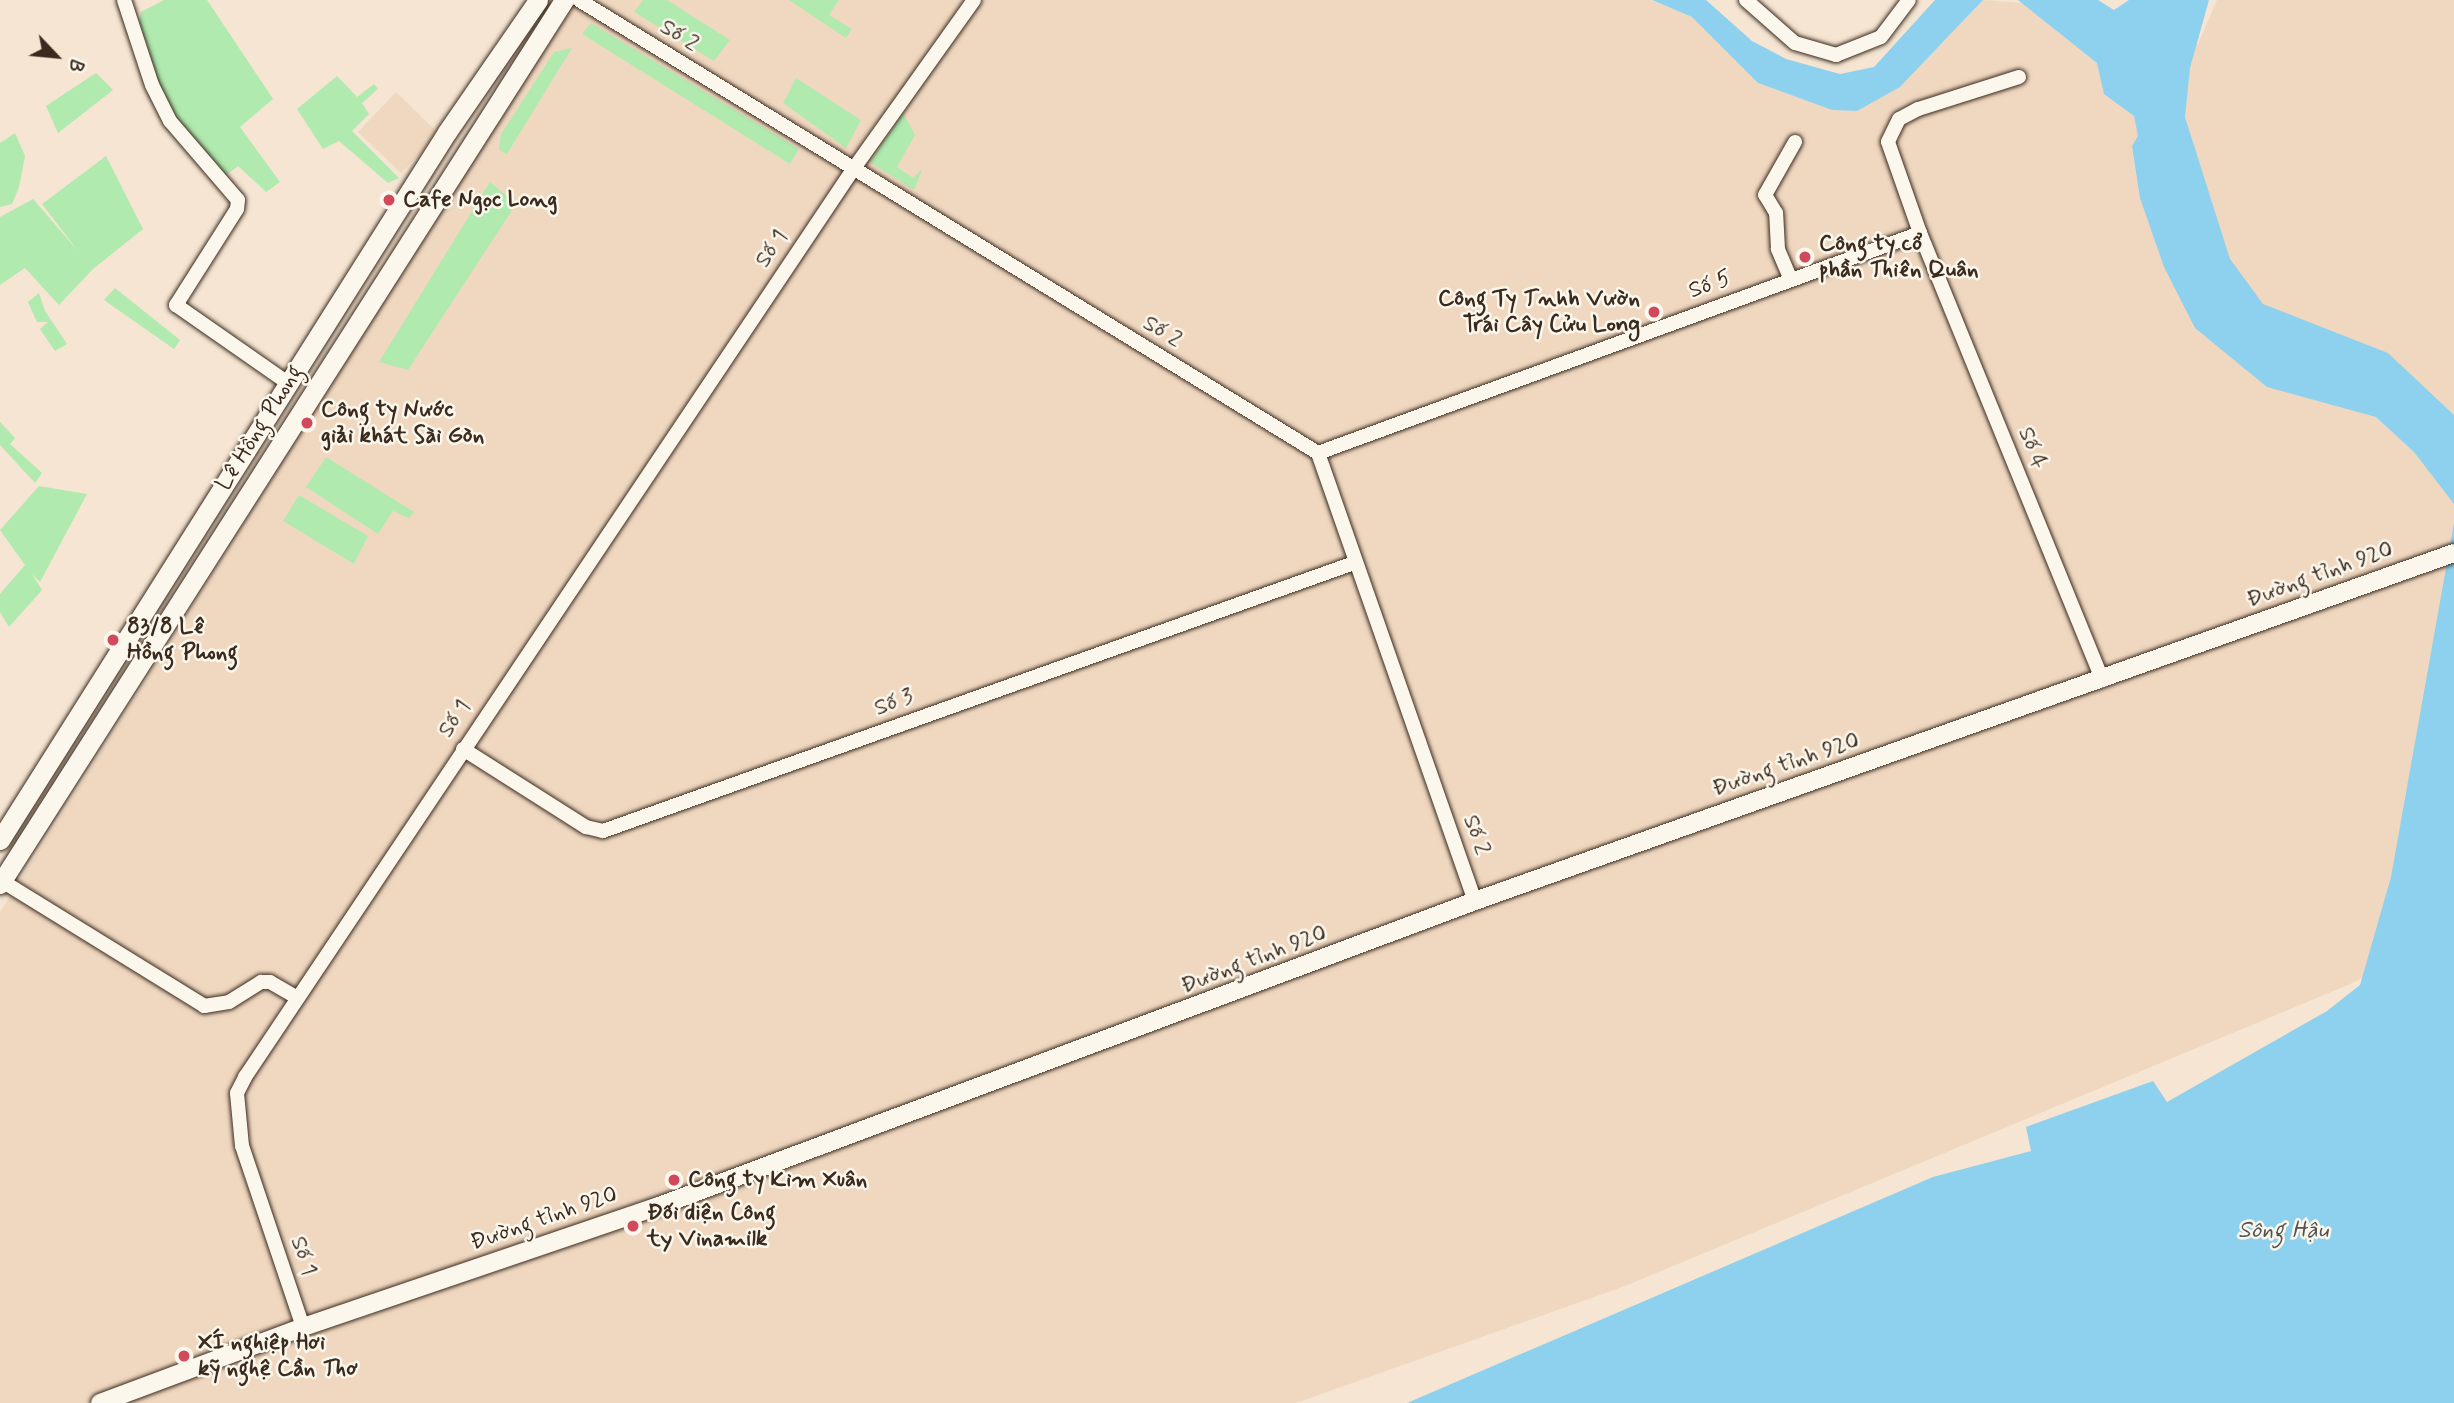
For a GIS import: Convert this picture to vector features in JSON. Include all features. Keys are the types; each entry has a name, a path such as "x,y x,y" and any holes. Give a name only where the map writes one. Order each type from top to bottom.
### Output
{"highway":[{"name":"Lê Hồng Phong","path":"0,840 447,132 538,0"},
{"name":"Lê Hồng Phong","path":"1,882 564,0"}],"main road":[{"name":"Đường tỉnh 920","path":"106,1402 303,1327 659,1206 1475,901 2102,680 2454,552"}],"street":[{"path":"124,0 152,85 170,121 238,200 237,209 176,305 288,383"},
{"name":"Số 2","path":"579,0 852,171 1318,453 1354,563 1475,901"},
{"name":"Số 1","path":"303,1327 242,1146 236,1114 237,1093 245,1077 852,171 974,0"},
{"path":"1746,0 1795,43 1836,54 1881,37 1909,0"},
{"name":"Số 4","path":"2019,77 1919,109 1892,128 1888,142 1920,233 2102,680"},
{"path":"1791,280 1778,249 1776,213 1765,195 1795,142"},
{"name":"Số 5","path":"1318,453 1920,233"},
{"name":"Số 3","path":"463,749 586,827 603,831 1354,563"},
{"path":"1,882 204,1006 229,1002 261,982 270,982 298,998"}],"shaded area":[{"path":"573,0 1651,0 1692,17 1758,83 1832,110 1856,111 1900,87 1983,0 2024,3 2097,63 2198,44 2217,0 2454,0 2454,932 2348,985 1625,1286 1296,1403 0,1403 0,912"},
{"path":"396,92 439,134 401,173 358,132"}],"green space":[{"path":"164,0 207,0 273,99 240,127 280,182 266,192 238,166 221,179 166,105 137,34 141,12"},
{"path":"643,0 667,0 730,40 714,61 634,12"},
{"path":"789,0 839,0 829,15 852,29 846,38"},
{"path":"591,23 799,149 790,164 582,34"},
{"path":"572,48 507,154 499,150 501,134 554,52"},
{"path":"96,73 113,90 58,133 46,106"},
{"path":"337,76 357,97 374,84 378,89 362,103 369,114 352,131 399,178 388,183 339,141 323,149 297,109"},
{"path":"796,78 861,120 846,148 783,103"},
{"path":"903,113 915,135 897,167 913,178 923,168 914,190 870,162"},
{"path":"15,133 25,156 19,187 12,204 0,207 0,143"},
{"path":"106,156 143,229 93,269 59,305 25,268 0,285 0,217 33,199 78,251 42,204"},
{"path":"490,182 516,204 408,370 379,362"},
{"path":"115,288 180,340 174,349 104,300"},
{"path":"39,293 45,311 67,344 55,351 40,329 48,322 37,322 28,302"},
{"path":"0,422 15,438 10,444 42,473 35,483 0,445"},
{"path":"326,457 414,512 409,518 393,511 378,534 306,487"},
{"path":"39,486 87,494 40,582 32,574 42,590 9,627 0,612 0,594 25,565 0,530"},
{"path":"299,495 368,536 354,564 283,521"}],"water":[{"path":"1652,0 1706,0 1752,41 1786,59 1840,74 1874,67 1935,0 1983,0 1900,87 1857,111 1832,110 1758,83 1692,17"},
{"path":"2018,0 2098,0 2114,10 2129,0 2209,0 2190,68 2185,117 2230,259 2263,304 2388,353 2454,415 2454,504 2414,452 2376,417 2267,387 2195,328 2164,267 2140,198 2132,146 2138,136 2134,116 2104,94 2097,63"},
{"name":"Sông Hậu","path":"2454,523 2454,1403 1407,1403 1933,1177 2031,1151 2026,1127 2153,1081 2167,1102 2327,1011 2360,985 2391,877"}],"place":[{"name":"Cafe Ngọc Long","path":"389,200"},
{"name":"Công ty cổ phần Thiên Quân","path":"1805,257"},
{"name":"Công Ty Tnhh Vườn Trái Cây Cửu Long","path":"1654,312"},
{"name":"Công ty Nước giải khát Sài Gòn","path":"307,423"},
{"name":"83/8 Lê Hồng Phong","path":"113,640"},
{"name":"Công ty Kim Xuân","path":"674,1180"},
{"name":"Đối diện Công ty Vinamilk","path":"633,1226"},
{"name":"XÍ nghiệp Hơi kỹ nghệ Cần Thơ","path":"184,1356"}]}
